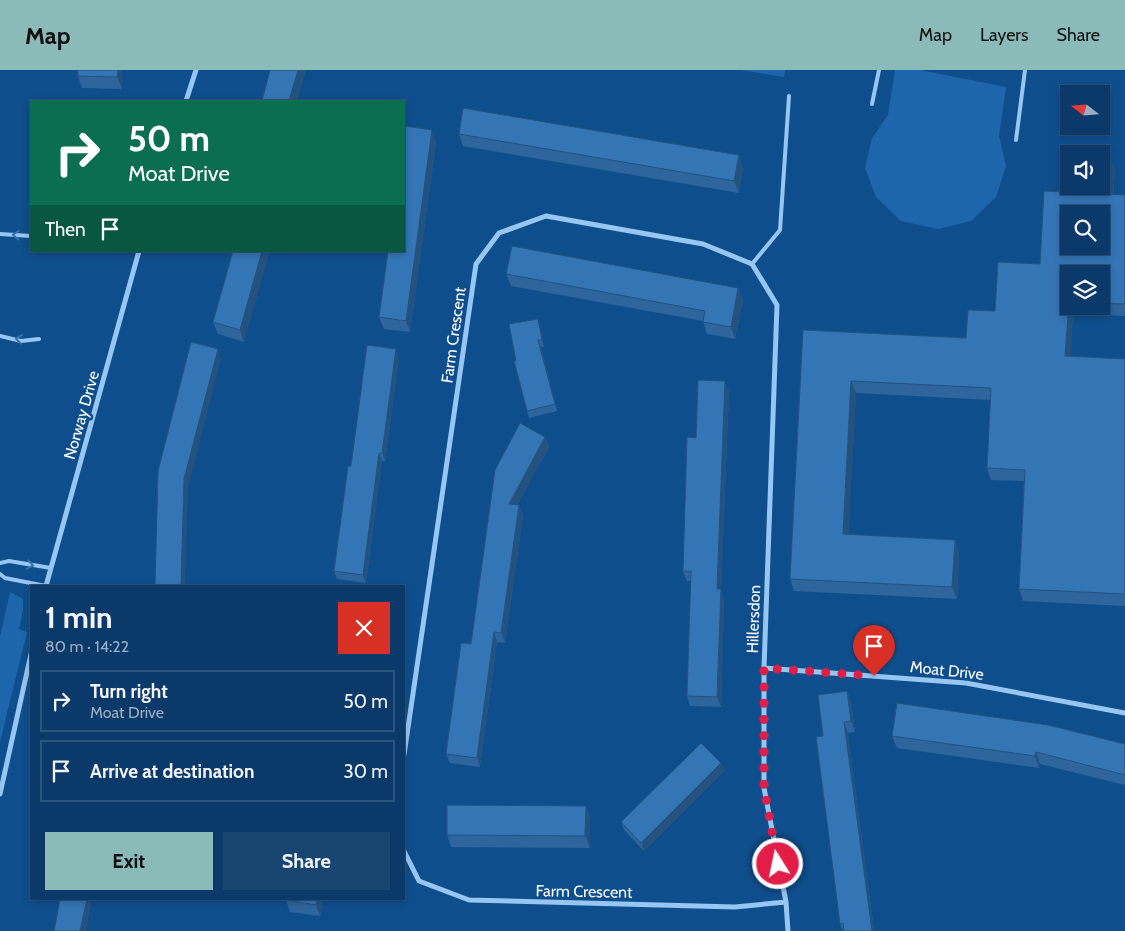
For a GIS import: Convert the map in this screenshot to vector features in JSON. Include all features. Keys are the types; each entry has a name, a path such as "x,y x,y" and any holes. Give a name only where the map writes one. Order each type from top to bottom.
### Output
{"street":[{"path":"186,100 196,70"},
{"name":"Farm Crescent","path":"405,748 476,264 500,233 546,216 704,244 752,264"},
{"name":"Norway Drive","path":"46,585 139,252"},
{"name":"Hillersdon","path":"752,264 777,305 764,668 764,788 786,902 788,931"},
{"path":"0,794 30,659"},
{"name":"Moat Drive","path":"764,668 966,683 1125,712"},
{"name":"Farm Crescent","path":"405,853 419,881 469,900 735,907 786,902"}],"lane":[{"path":"872,104 879,70"},
{"path":"1016,140 1025,70"},
{"path":"752,264 780,230 789,96"},
{"path":"0,234 30,236"},
{"path":"0,336 21,341 39,338"},
{"path":"0,563 9,561 51,568"},
{"path":"0,574 5,578 41,585"}],"shaded area":[{"path":"741,70 785,70 784,77"},
{"path":"895,70 920,70 1006,87 999,136 1006,166 996,197 971,221 938,229 901,221 876,197 865,168 872,138 888,115"},
{"path":"10,592 23,599 19,629 27,632 0,742 0,637"}],"building":[{"path":"78,70 118,70 117,77 78,76"},
{"path":"270,70 298,70 289,100 262,100"},
{"path":"463,108 739,155 734,181 459,134"},
{"path":"405,126 432,130 406,321 379,317 388,252 405,252"},
{"path":"1044,191 1060,192 1060,195 1125,195 1125,304 1110,303 1110,265 1060,265 1060,315 1068,315 1065,356 1125,359 1125,594 1019,589 1025,470 987,468 991,388 851,381 843,534 955,540 952,587 790,579 803,330 966,338 968,310 995,311 998,262 1040,264"},
{"path":"512,246 738,288 731,327 703,322 705,311 506,274"},
{"path":"233,252 262,252 240,330 213,322"},
{"path":"538,319 542,340 538,340 555,404 527,411 514,361 516,361 509,324"},
{"path":"191,342 218,349 184,479 181,585 155,585 158,471"},
{"path":"367,345 396,349 382,453 379,453 363,575 334,571 348,466 351,466"},
{"path":"698,380 725,381 717,589 721,589 717,697 687,696 691,571 683,571 687,437 696,438"},
{"path":"520,423 545,437 509,504 519,505 501,633 494,632 477,758 446,754 461,643 471,644 495,470"},
{"path":"847,691 851,721 844,722 872,931 844,931 843,923 840,924 816,737 823,736 818,695"},
{"path":"897,703 1048,725 1125,744 1125,775 1036,752 1035,756 892,736"},
{"path":"701,743 721,763 641,843 621,822"},
{"path":"447,805 586,806 585,836 447,835"},
{"path":"60,900 87,900 80,931 54,931"},
{"path":"286,900 317,900 316,905"}],"route":[{"path":"778,864 764,788 764,668 874,676"}]}
